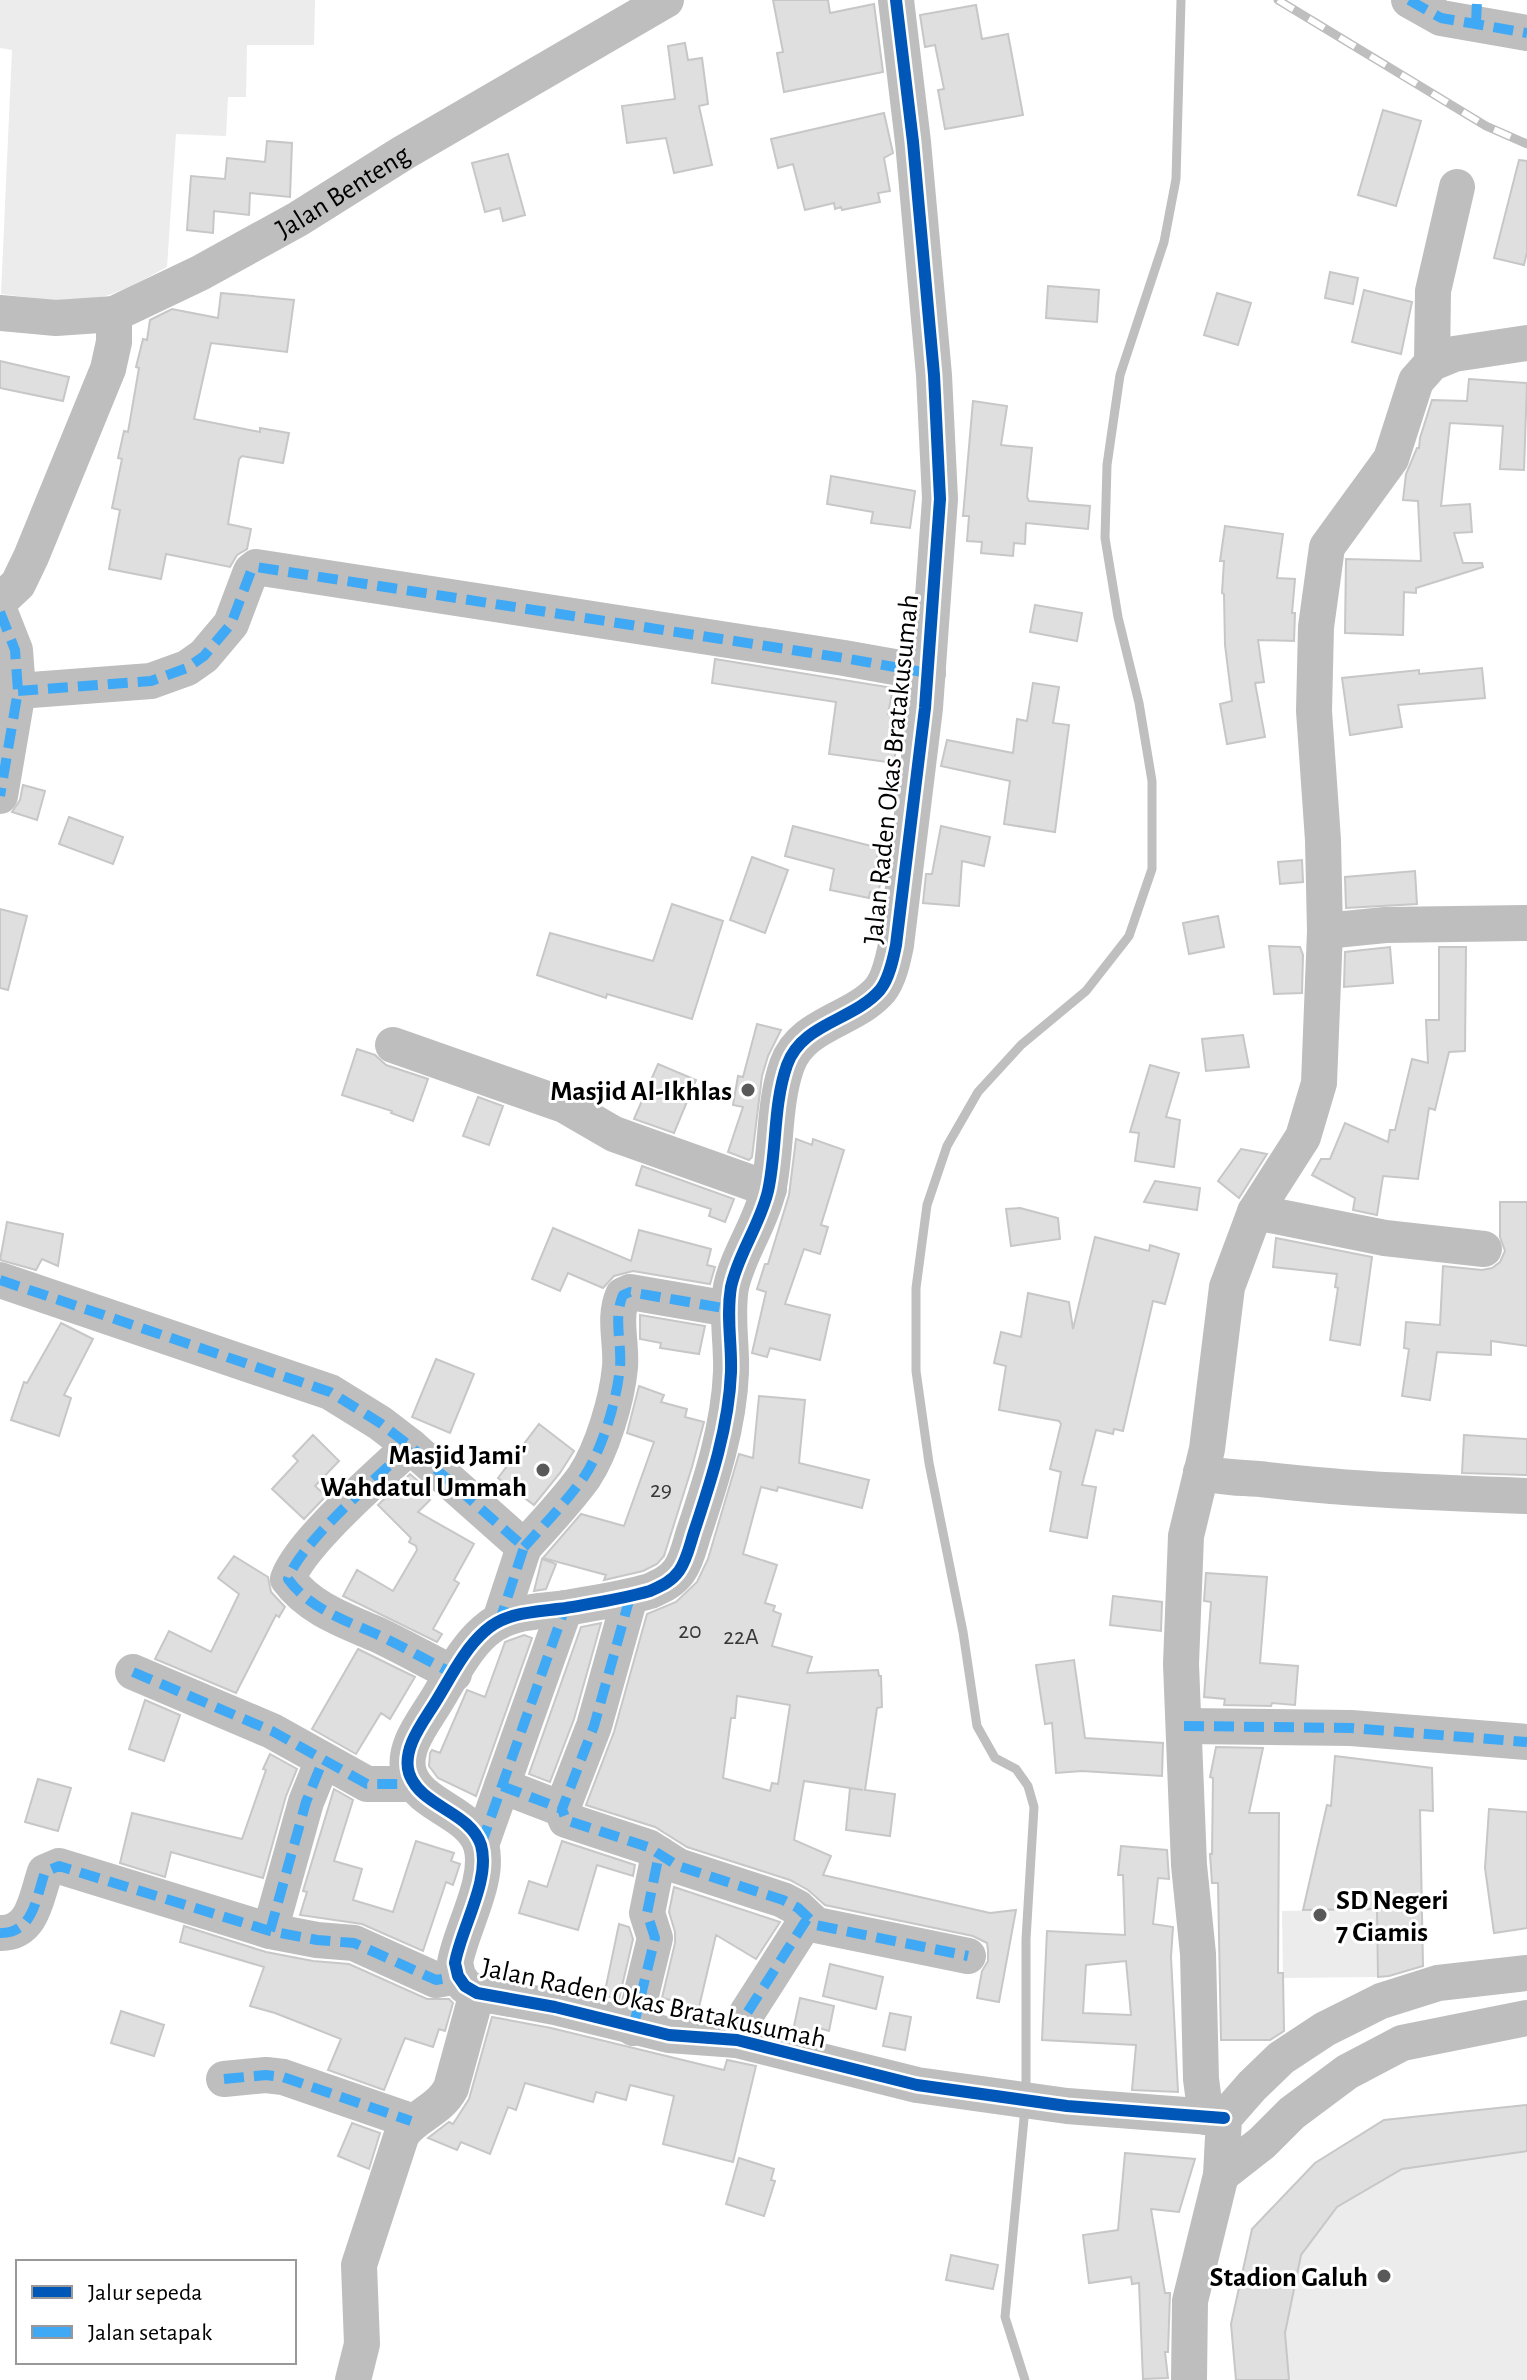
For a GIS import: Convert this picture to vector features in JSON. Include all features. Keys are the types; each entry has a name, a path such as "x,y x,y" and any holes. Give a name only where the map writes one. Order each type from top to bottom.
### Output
{"street":[{"name":"Jalan Benteng","path":"0,313 56,318 114,314 200,273 298,219 416,145 666,0"},
{"name":"Jalan Raden Okas Bratakusumah","path":"500,1620 513,1615 630,1597 667,1584 679,1571 711,1480 729,1393 729,1309 736,1269 754,1233 769,1189 788,1064 799,1045 812,1033 868,1001 881,989 891,967 912,826 928,673 937,550 939,456 913,142 896,0"},
{"path":"1409,0 1441,18 1476,12 1527,33"},
{"path":"1432,363 1433,291 1457,187"},
{"path":"0,601 18,584 31,557 108,369 114,342 114,314"},
{"path":"1189,2380 1190,2301 1221,2175 1215,2118 1201,2079 1198,1954 1189,1865 1181,1613 1186,1536 1207,1449 1227,1287 1255,1212 1303,1137 1319,1083 1325,931 1323,840 1314,711 1316,627 1327,547 1391,459 1416,381 1432,363 1454,354 1527,343"},
{"path":"18,691 151,681 187,668 204,656 231,624 251,571 256,567 928,673"},
{"path":"0,612 15,650 18,691 0,796"},
{"path":"1325,931 1385,925 1527,923"},
{"path":"393,1045 564,1105 614,1134 769,1189"},
{"path":"1255,1212 1385,1238 1484,1249"},
{"path":"0,1280 330,1392 410,1446 524,1547"},
{"path":"481,1845 469,1828 414,1784 408,1770 409,1750 418,1730 474,1642 500,1620 524,1547 584,1476 598,1449 618,1388 621,1345 618,1312 623,1295 630,1292 729,1309"},
{"path":"410,1446 318,1538 288,1579 319,1608 454,1674"},
{"path":"1201,1472 1321,1486 1527,1496"},
{"path":"630,1597 594,1726 562,1809 566,1820 648,1847 678,1866 783,1900 798,1908 816,1925 968,1956"},
{"name":"Jalan Raden Okas Bratakusumah","path":"565,1608 481,1845 481,1878 455,1963 468,1984 633,2028 669,2035 737,2040 917,2085 1067,2106 1215,2118"},
{"path":"133,1672 272,1731 367,1784 414,1784"},
{"path":"1184,1726 1351,1728 1527,1742"},
{"path":"270,1931 306,1802 323,1760"},
{"path":"502,1786 562,1809"},
{"path":"633,2028 655,1938 647,1913 659,1854"},
{"path":"0,1933 18,1931 27,1923 45,1872 59,1866 270,1931 354,1943 436,1980 468,1984 451,2088 445,2100 411,2121 402,2134 359,2265 362,2344 353,2380"},
{"path":"737,2040 747,2013 807,1919"},
{"path":"1215,2118 1281,2058 1325,2029 1381,2001 1438,1983 1527,1973"},
{"path":"1381,2001 1402,2043"},
{"path":"1221,2175 1262,2143 1292,2113 1347,2072 1402,2043 1527,2018"},
{"path":"224,2079 266,2075 283,2077 411,2121"}],"shaded area":[{"path":"0,0 315,0 314,45 247,45 246,97 228,97 226,136 176,134 167,267 115,293 85,300 49,300 1,294 12,50 0,48"},
{"path":"1377,1909 1378,1977 1283,1978 1282,1911"},
{"name":"Stadion Galuh","path":"1527,2105 1527,2380 1236,2380 1231,2324 1252,2229 1315,2163 1384,2120"}],"building":[{"path":"773,0 828,0 830,13 874,4 883,72 784,92 777,53 783,52"},
{"path":"976,5 982,39 1008,34 1023,115 945,129 938,90 944,89 935,45 925,47 920,15"},
{"path":"685,43 688,60 702,58 708,104 699,106 712,165 674,173 666,138 627,143 622,106 675,99 668,46"},
{"path":"1383,110 1421,121 1396,206 1358,195"},
{"path":"884,113 893,153 884,158 890,191 878,193 880,202 842,210 841,207 835,209 834,203 805,210 793,164 778,168 771,139"},
{"path":"267,141 292,143 290,197 250,193 249,215 214,211 213,233 187,230 191,176 225,179 227,158 265,162"},
{"path":"508,154 525,215 503,221 500,208 485,212 472,163"},
{"path":"1519,160 1527,161 1527,252 1524,265 1494,258"},
{"path":"1330,272 1358,278 1353,304 1325,298"},
{"path":"1048,286 1099,290 1097,322 1046,318"},
{"path":"1364,290 1412,302 1401,354 1352,342"},
{"path":"221,293 294,300 287,352 211,343 194,419 260,432 260,428 289,433 283,463 242,456 239,459 228,524 251,529 247,549 237,555 230,567 166,554 161,579 109,569 120,510 112,508 122,459 118,458 124,431 128,432 139,368 136,367 143,339 147,340 150,320 172,309 218,318"},
{"path":"1217,293 1251,303 1238,345 1204,335"},
{"path":"0,361 69,377 63,401 0,388"},
{"path":"1469,379 1527,383 1524,470 1500,469 1503,426 1450,423 1441,506 1470,504 1472,532 1454,533 1463,563 1482,563 1483,567 1416,588 1416,593 1404,592 1403,635 1345,633 1346,559 1421,561 1418,501 1403,500 1406,474 1419,448 1432,400 1467,401"},
{"path":"973,401 1007,406 1001,445 1032,448 1029,501 1090,506 1088,529 1026,523 1025,544 1014,543 1013,556 981,553 982,542 967,541 969,516 963,516"},
{"path":"831,476 915,491 910,528 871,523 873,512 827,504"},
{"path":"1225,526 1283,534 1277,578 1295,579 1292,613 1295,613 1294,641 1258,640 1264,682 1255,683 1265,737 1227,744 1220,704 1232,701 1222,593 1224,561 1220,561"},
{"path":"1035,605 1082,613 1077,641 1030,632"},
{"path":"715,659 893,688 888,714 901,716 894,763 829,754 836,702 712,683"},
{"path":"1482,668 1485,698 1398,705 1402,727 1350,735 1342,678 1419,670 1419,674"},
{"path":"1033,683 1059,687 1053,723 1069,725 1055,832 1004,824 1010,781 941,766 947,740 1013,753 1017,719 1027,721"},
{"path":"23,785 45,791 37,820 12,812 20,800"},
{"path":"69,817 123,837 113,864 59,844"},
{"path":"793,826 879,848 874,870 883,872 878,893 870,892 869,898 830,890 834,869 785,856"},
{"path":"941,826 990,837 984,866 962,861 959,906 923,903 926,874 932,874"},
{"path":"752,857 788,870 765,933 730,920"},
{"path":"1302,860 1303,882 1280,884 1278,862"},
{"path":"1415,871 1417,904 1346,908 1345,877"},
{"path":"672,904 723,921 692,1019 607,994 606,998 537,975 550,933 653,961"},
{"path":"0,909 27,916 8,990 0,988"},
{"path":"1218,916 1224,947 1189,954 1183,923"},
{"path":"1269,946 1300,947 1303,955 1302,993 1274,994"},
{"path":"1390,947 1393,983 1344,987 1345,952"},
{"path":"1439,947 1466,947 1465,1051 1449,1052 1435,1110 1429,1108 1418,1179 1383,1176 1377,1215 1353,1210 1355,1198 1312,1175 1321,1159 1330,1159 1345,1123 1388,1142 1390,1130 1395,1130 1412,1059 1428,1063 1426,1020 1439,1020"},
{"path":"757,1024 781,1030 762,1076 752,1157 749,1160 728,1152 743,1107 733,1105 738,1076 743,1077"},
{"path":"1243,1035 1249,1067 1206,1071 1202,1039"},
{"path":"357,1049 375,1055 386,1065 428,1079 413,1121 342,1095"},
{"path":"658,1064 696,1080 674,1133 634,1119"},
{"path":"1150,1065 1179,1073 1166,1117 1180,1120 1174,1167 1135,1161 1139,1133 1130,1132"},
{"path":"478,1097 503,1106 489,1145 463,1136"},
{"path":"796,1139 812,1145 813,1139 844,1150 821,1225 828,1227 820,1254 804,1249 785,1304 830,1315 820,1360 770,1348 767,1357 752,1353 766,1292 757,1289 789,1195"},
{"path":"1241,1149 1267,1154 1239,1198 1218,1181"},
{"path":"642,1166 734,1199 725,1222 709,1216 711,1209 636,1185"},
{"path":"1155,1181 1200,1188 1197,1210 1144,1202"},
{"path":"1500,1202 1527,1202 1527,1346 1491,1341 1491,1355 1437,1352 1430,1400 1402,1396 1409,1349 1404,1348 1406,1322 1440,1325 1443,1266 1482,1270 1500,1262 1505,1251 1500,1237"},
{"path":"1020,1208 1058,1218 1060,1239 1011,1246 1006,1209"},
{"path":"7,1222 63,1234 58,1266 42,1259 36,1270 0,1260"},
{"path":"553,1228 631,1261 639,1230 711,1249 707,1265 715,1267 710,1284 633,1271 614,1276 603,1288 568,1273 560,1291 532,1279"},
{"path":"1095,1237 1149,1251 1150,1245 1179,1254 1165,1304 1153,1301 1123,1431 1114,1429 1113,1434 1096,1430 1082,1485 1096,1487 1087,1538 1050,1531 1061,1472 1050,1469 1061,1424 1059,1421 999,1410 1006,1366 994,1363 1001,1332 1021,1337 1028,1293 1069,1302 1073,1329"},
{"path":"1276,1238 1372,1257 1360,1345 1330,1340 1338,1288 1335,1287 1337,1274 1273,1267"},
{"path":"640,1315 705,1326 699,1354 660,1348 661,1343 640,1339"},
{"path":"61,1323 93,1339 64,1395 71,1398 59,1436 11,1420 24,1382 27,1383"},
{"path":"436,1359 474,1374 450,1433 412,1417"},
{"path":"639,1386 664,1395 661,1402 687,1409 685,1417 704,1422 664,1556 657,1564 643,1571 604,1580 606,1575 543,1558 581,1514 624,1526 654,1442 627,1433"},
{"path":"759,1396 805,1400 799,1463 869,1480 862,1508 778,1487 777,1491 761,1487 743,1554 777,1565 765,1603 775,1606 773,1611 781,1614 772,1646 812,1657 807,1673 878,1670 881,1676 882,1707 877,1708 865,1790 895,1794 890,1836 846,1830 850,1788 804,1781 794,1840 831,1856 823,1875 990,1913 1016,1910 999,2002 977,1998 982,1971 988,1961 988,1950 987,1943 973,1936 825,1905 790,1880 687,1847 655,1827 586,1805 614,1732 647,1614 676,1602 697,1582 708,1559 739,1454 753,1458","holes":["737,1696 790,1705 778,1784 772,1783 770,1791 723,1778"]},
{"name":"Masjid Jami' Wahdatul Ummah","path":"539,1424 574,1451 534,1505 498,1478"},
{"path":"313,1435 339,1461 315,1486 326,1496 304,1519 272,1489 298,1461 293,1456"},
{"path":"1464,1435 1527,1439 1527,1475 1462,1473"},
{"path":"410,1474 428,1490 424,1494 430,1500 418,1512 474,1544 454,1580 459,1583 433,1629 442,1634 437,1642 343,1596 357,1570 393,1591 417,1550 409,1542 411,1538 378,1505"},
{"path":"234,1556 268,1577 271,1592 285,1607 279,1617 276,1615 236,1693 155,1659 169,1631 211,1652 239,1594 218,1578"},
{"path":"542,1559 556,1564 546,1589 534,1591"},
{"path":"1206,1573 1267,1577 1260,1663 1298,1666 1295,1705 1224,1705 1225,1699 1204,1697 1211,1602 1204,1601"},
{"path":"1113,1596 1162,1602 1161,1631 1110,1625"},
{"path":"601,1623 574,1719 550,1782 529,1774 581,1627"},
{"path":"524,1635 532,1638 476,1796 438,1778 429,1766 430,1753 432,1750 440,1753 467,1690 485,1697 505,1642"},
{"path":"358,1649 415,1677 390,1719 381,1713 356,1754 312,1729"},
{"path":"1074,1660 1085,1738 1163,1743 1162,1776 1082,1771 1056,1773 1052,1723 1045,1724 1036,1665"},
{"path":"145,1700 180,1715 164,1761 129,1749"},
{"path":"1216,1747 1263,1748 1249,1813 1279,1813 1278,1973 1283,1973 1284,2031 1270,2040 1221,2040 1218,1883 1212,1883 1210,1854 1213,1778 1210,1777"},
{"path":"270,1754 297,1769 286,1796 263,1878 171,1852 165,1877 120,1863 132,1813 242,1839"},
{"path":"1335,1756 1432,1768 1433,1811 1420,1810 1423,1966 1378,1977 1377,1909 1303,1910 1327,1805 1331,1806"},
{"path":"38,1779 71,1788 58,1831 25,1822"},
{"path":"334,1789 353,1800 334,1861 362,1869 353,1900 393,1912 416,1841 454,1853 451,1861 460,1864 453,1885 446,1882 423,1951 362,1924 300,1915 307,1892 303,1891"},
{"path":"1489,1809 1527,1812 1527,1928 1494,1933 1485,1868"},
{"path":"562,1841 635,1865 633,1876 597,1865 578,1930 519,1913 529,1881 547,1887"},
{"path":"1121,1846 1167,1850 1169,1879 1158,1878 1153,1924 1173,1927 1171,1957 1178,2092 1132,2090 1136,2045 1042,2040 1047,1931 1125,1935 1123,1875 1118,1875","holes":["1126,1961 1131,2015 1083,2013 1086,1965"]},
{"path":"674,1887 780,1922 756,1959 716,1935 699,2007 662,1998 675,1943 669,1912"},
{"path":"619,1924 629,1927 633,1939 619,1999 604,1996"},
{"path":"184,1926 266,1952 349,1964 427,1999 449,1999 453,2003 445,2031 439,2029 433,2047 405,2038 384,2090 328,2070 341,2039 250,2006 264,1967 180,1942"},
{"path":"830,1964 883,1977 876,2009 823,1996"},
{"path":"800,1998 834,2006 829,2031 816,2027 814,2036 793,2031"},
{"path":"121,2011 164,2025 154,2056 111,2043"},
{"path":"890,2013 911,2017 905,2050 883,2046"},
{"path":"492,2017 551,2028 724,2070 727,2060 756,2066 733,2162 663,2144 674,2096 630,2085 626,2100 596,2092 593,2102 525,2083 516,2110 508,2107 490,2154 461,2142 457,2150 428,2138 449,2122 453,2124 469,2099"},
{"path":"1527,2105 1527,2151 1402,2169 1337,2207 1301,2255 1285,2333 1289,2380 1236,2380 1231,2324 1252,2229 1315,2163 1384,2120"},
{"path":"352,2123 380,2133 369,2169 338,2156"},
{"path":"1125,2153 1195,2159 1179,2212 1151,2209 1165,2293 1170,2293 1168,2352 1165,2352 1168,2378 1143,2379 1139,2283 1132,2284 1131,2277 1089,2283 1083,2235 1118,2230"},
{"path":"739,2158 774,2169 771,2180 775,2181 764,2216 726,2204"},
{"path":"951,2255 998,2265 993,2289 946,2280"}],"waterway":[{"path":"1026,2093 1026,1939 1034,1807 1028,1786 1016,1769 995,1758 977,1726 963,1632 929,1463 916,1371 916,1288 927,1205 947,1146 978,1092 1021,1045 1086,991 1129,936 1152,869 1152,781 1105,538 1107,465 1120,375 1164,242 1176,179 1181,0"},
{"path":"1025,2108 1005,2317 1025,2380"}],"railway":[{"path":"1278,0 1486,126 1527,144"}],"marked path":[{"path":"1409,0 1441,18 1527,33"},
{"path":"1476,24 1477,0"},
{"path":"18,691 151,681 187,668 204,656 231,624 251,571 256,567 928,673"},
{"path":"0,612 15,650 18,691 0,796"},
{"path":"0,1280 330,1392 380,1423 524,1547 500,1620"},
{"path":"524,1547 584,1477 603,1439 618,1380 619,1313 623,1295 630,1292 729,1309"},
{"path":"410,1446 324,1529 295,1564 288,1579 306,1598 328,1612 454,1674"},
{"path":"630,1597 594,1726 562,1809 566,1820 648,1847 678,1866 783,1900 798,1908 816,1925 968,1956"},
{"path":"481,1845 565,1608"},
{"path":"133,1672 272,1731 367,1784 414,1784"},
{"path":"1184,1726 1351,1728 1527,1742"},
{"path":"270,1931 306,1802 323,1760"},
{"path":"502,1786 562,1809"},
{"path":"633,2028 655,1938 647,1913 659,1854"},
{"path":"0,1933 20,1928 32,1913 45,1872 59,1866 270,1931 354,1943 436,1980 458,1976"},
{"path":"737,2040 747,2013 807,1919"},
{"path":"224,2079 266,2075 283,2077 411,2121"}],"cycle path":[{"path":"896,0 913,142 934,375 940,499 925,708 892,963 880,990 856,1009 804,1040 787,1065 779,1096 768,1191 731,1287 730,1392 723,1433 682,1567 669,1581 650,1591 598,1603 523,1614 494,1624 470,1647 414,1738 408,1756 409,1773 423,1794 467,1824 481,1845 483,1859 479,1888 455,1963 458,1976 465,1986 477,1993 555,2007 669,2035 737,2040 917,2085 1067,2106 1224,2118"}],"place":[{"name":"Masjid Al-Ikhlas","path":"748,1090"},
{"name":"Masjid Jami' Wahdatul Ummah","path":"543,1470"},
{"name":"SD Negeri 7 Ciamis","path":"1320,1915"},
{"name":"Stadion Galuh","path":"1384,2276"}]}
